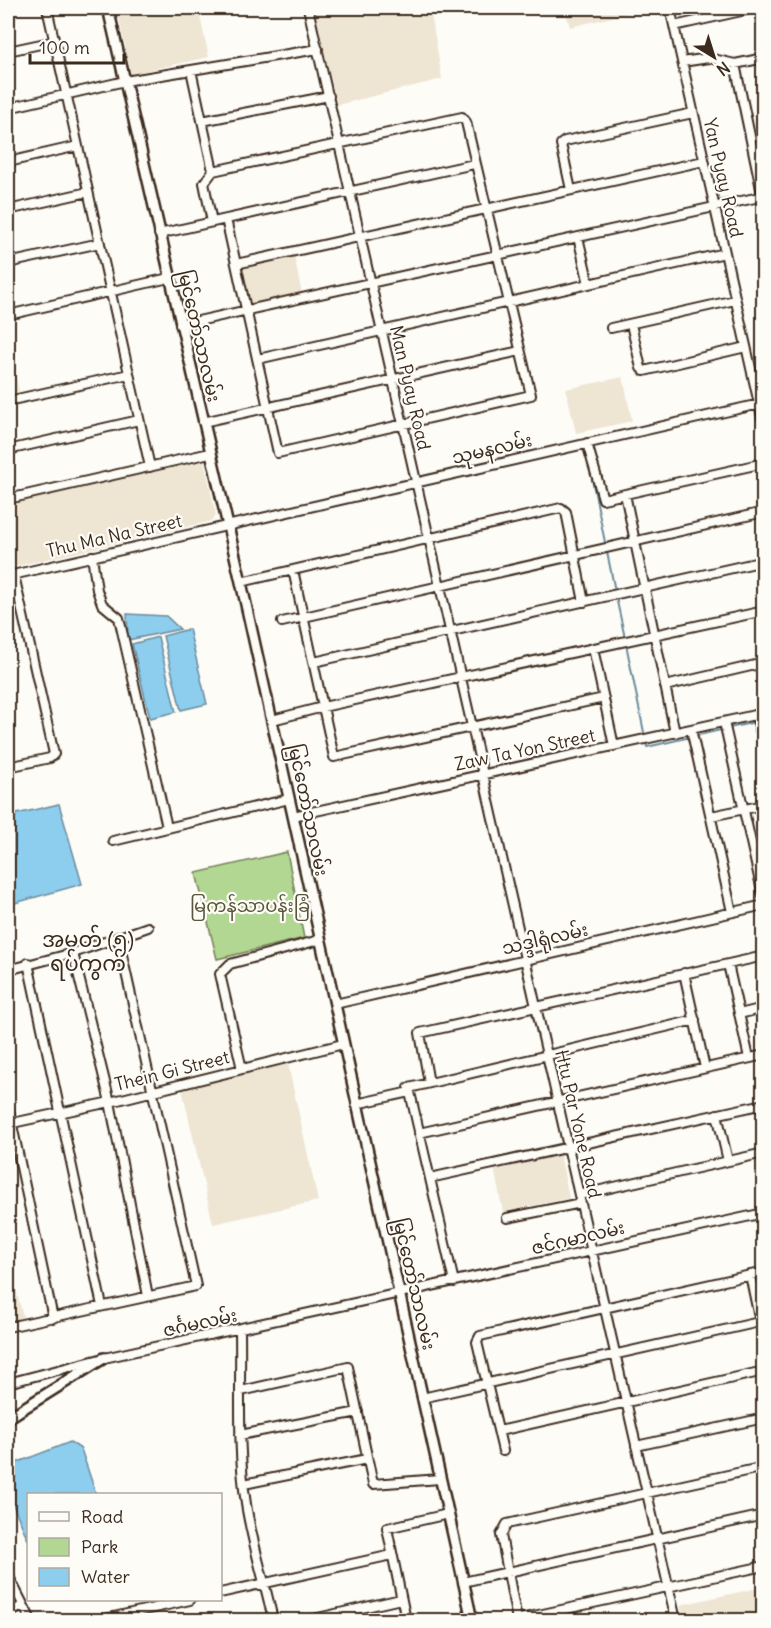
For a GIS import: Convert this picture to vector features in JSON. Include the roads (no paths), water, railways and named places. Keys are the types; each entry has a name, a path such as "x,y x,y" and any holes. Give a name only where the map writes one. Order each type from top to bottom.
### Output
{"main road":[{"name":"မြင်တော်သာလမ်း","path":"108,8 202,422 241,582 472,1620"},
{"path":"8,1418 104,1358"}],"street":[{"path":"47,8 150,467"},
{"name":"Man Pyay Road","path":"308,8 483,775"},
{"name":"Yan Pyay Road","path":"670,8 735,300 761,403 764,426"},
{"path":"674,26 755,8"},
{"path":"8,51 55,41"},
{"path":"8,108 125,81 318,49"},
{"path":"682,62 709,58 735,64 764,58"},
{"path":"180,325 763,198 735,64"},
{"path":"191,70 213,171"},
{"path":"202,122 329,96"},
{"path":"571,190 561,144 565,141 693,113"},
{"path":"212,222 204,183 213,171 464,118 531,396 278,453 226,219"},
{"path":"8,162 78,146"},
{"path":"236,264 704,161"},
{"path":"159,234 474,164"},
{"path":"8,210 88,192"},
{"path":"578,237 589,284"},
{"path":"8,263 100,243"},
{"path":"258,359 725,253"},
{"path":"8,315 169,278"},
{"path":"611,328 735,300"},
{"path":"631,324 641,368 644,370 746,347"},
{"path":"202,422 520,351"},
{"path":"8,400 129,374"},
{"name":"သုမနလမ်း","path":"227,524 761,403"},
{"path":"8,450 139,420"},
{"path":"587,443 603,499 764,463"},
{"path":"8,499 210,453"},
{"path":"625,494 675,733"},
{"path":"241,582 563,508 584,602"},
{"path":"282,622 764,512"},
{"name":"Thu Ma Na Street","path":"9,574 227,524"},
{"path":"92,556 97,590 102,604 119,618 167,827"},
{"path":"314,662 764,561"},
{"path":"293,570 334,757 604,698"},
{"path":"8,767 54,756 9,574"},
{"path":"272,720 323,706 764,611"},
{"path":"593,648 614,746"},
{"path":"665,686 764,663"},
{"path":"760,714 764,744"},
{"name":"Zaw Ta Yon Street","path":"293,816 760,714"},
{"path":"724,722 764,900"},
{"path":"692,729 732,912"},
{"name":"Htu Par Yone Road","path":"483,775 676,1620"},
{"path":"113,841 289,799"},
{"path":"711,816 764,805"},
{"name":"သဒ္ဒါရုံလမ်း","path":"335,1005 525,958 764,905"},
{"path":"8,970 73,952 148,927"},
{"path":"8,1327 196,1286 118,937"},
{"path":"242,1069 220,974 230,964 319,940"},
{"path":"73,952 110,1102 148,1296"},
{"path":"429,1083 419,1034 764,956"},
{"path":"28,963 102,1306"},
{"path":"728,964 749,1058"},
{"path":"684,973 705,1068"},
{"path":"739,1014 764,1008"},
{"path":"356,1104 429,1083 695,1020"},
{"name":"Thein Gi Street","path":"10,1124 110,1102 343,1044"},
{"path":"419,1133 764,1054"},
{"path":"409,1090 454,1282"},
{"path":"430,1178 762,1104 764,1114"},
{"path":"8,1106 53,1317"},
{"path":"717,1114 728,1161"},
{"path":"507,1218 764,1153"},
{"name":"ဇင်ဂမာလမ်း","path":"399,1295 764,1213"},
{"path":"503,1451 477,1342 480,1336 764,1272"},
{"path":"422,1398 762,1322 750,1275"},
{"name":"ဇင်္ဂမလမ်း","path":"8,1383 104,1358 399,1295"},
{"path":"240,1330 240,1435 246,1506 273,1620"},
{"path":"241,1391 348,1366 367,1459 375,1485 440,1479"},
{"path":"499,1431 628,1404 764,1371"},
{"path":"240,1435 358,1412"},
{"path":"636,1446 764,1418"},
{"path":"244,1484 367,1459"},
{"path":"764,1467 507,1524 501,1534 516,1620 764,1566"},
{"path":"406,1620 387,1528 448,1514"},
{"path":"463,1582 764,1515"},
{"path":"222,1593 392,1555"},
{"path":"8,1575 31,1620"},
{"path":"309,1620 401,1599"},
{"path":"100,1620 181,1601"},
{"path":"8,1614 22,1606"}],"water":[{"path":"127,614 166,616 180,629 128,640"},
{"path":"189,629 207,704 181,710 163,636"},
{"path":"158,637 176,712 150,718 132,644"},
{"path":"59,804 82,884 8,905 8,816"},
{"path":"70,1442 81,1449 96,1493 27,1493 27,1538 8,1493 8,1466"}],"waterway":[{"path":"592,479 615,591"},
{"path":"616,597 625,638"},
{"path":"626,644 647,747 764,720"}],"district":[{"name":"အမှတ် (၅) ရပ်ကွက်","path":"88,952"}],"park label":[{"name":"မြကန်သာပန်းခြံ","path":"250,906"}]}
